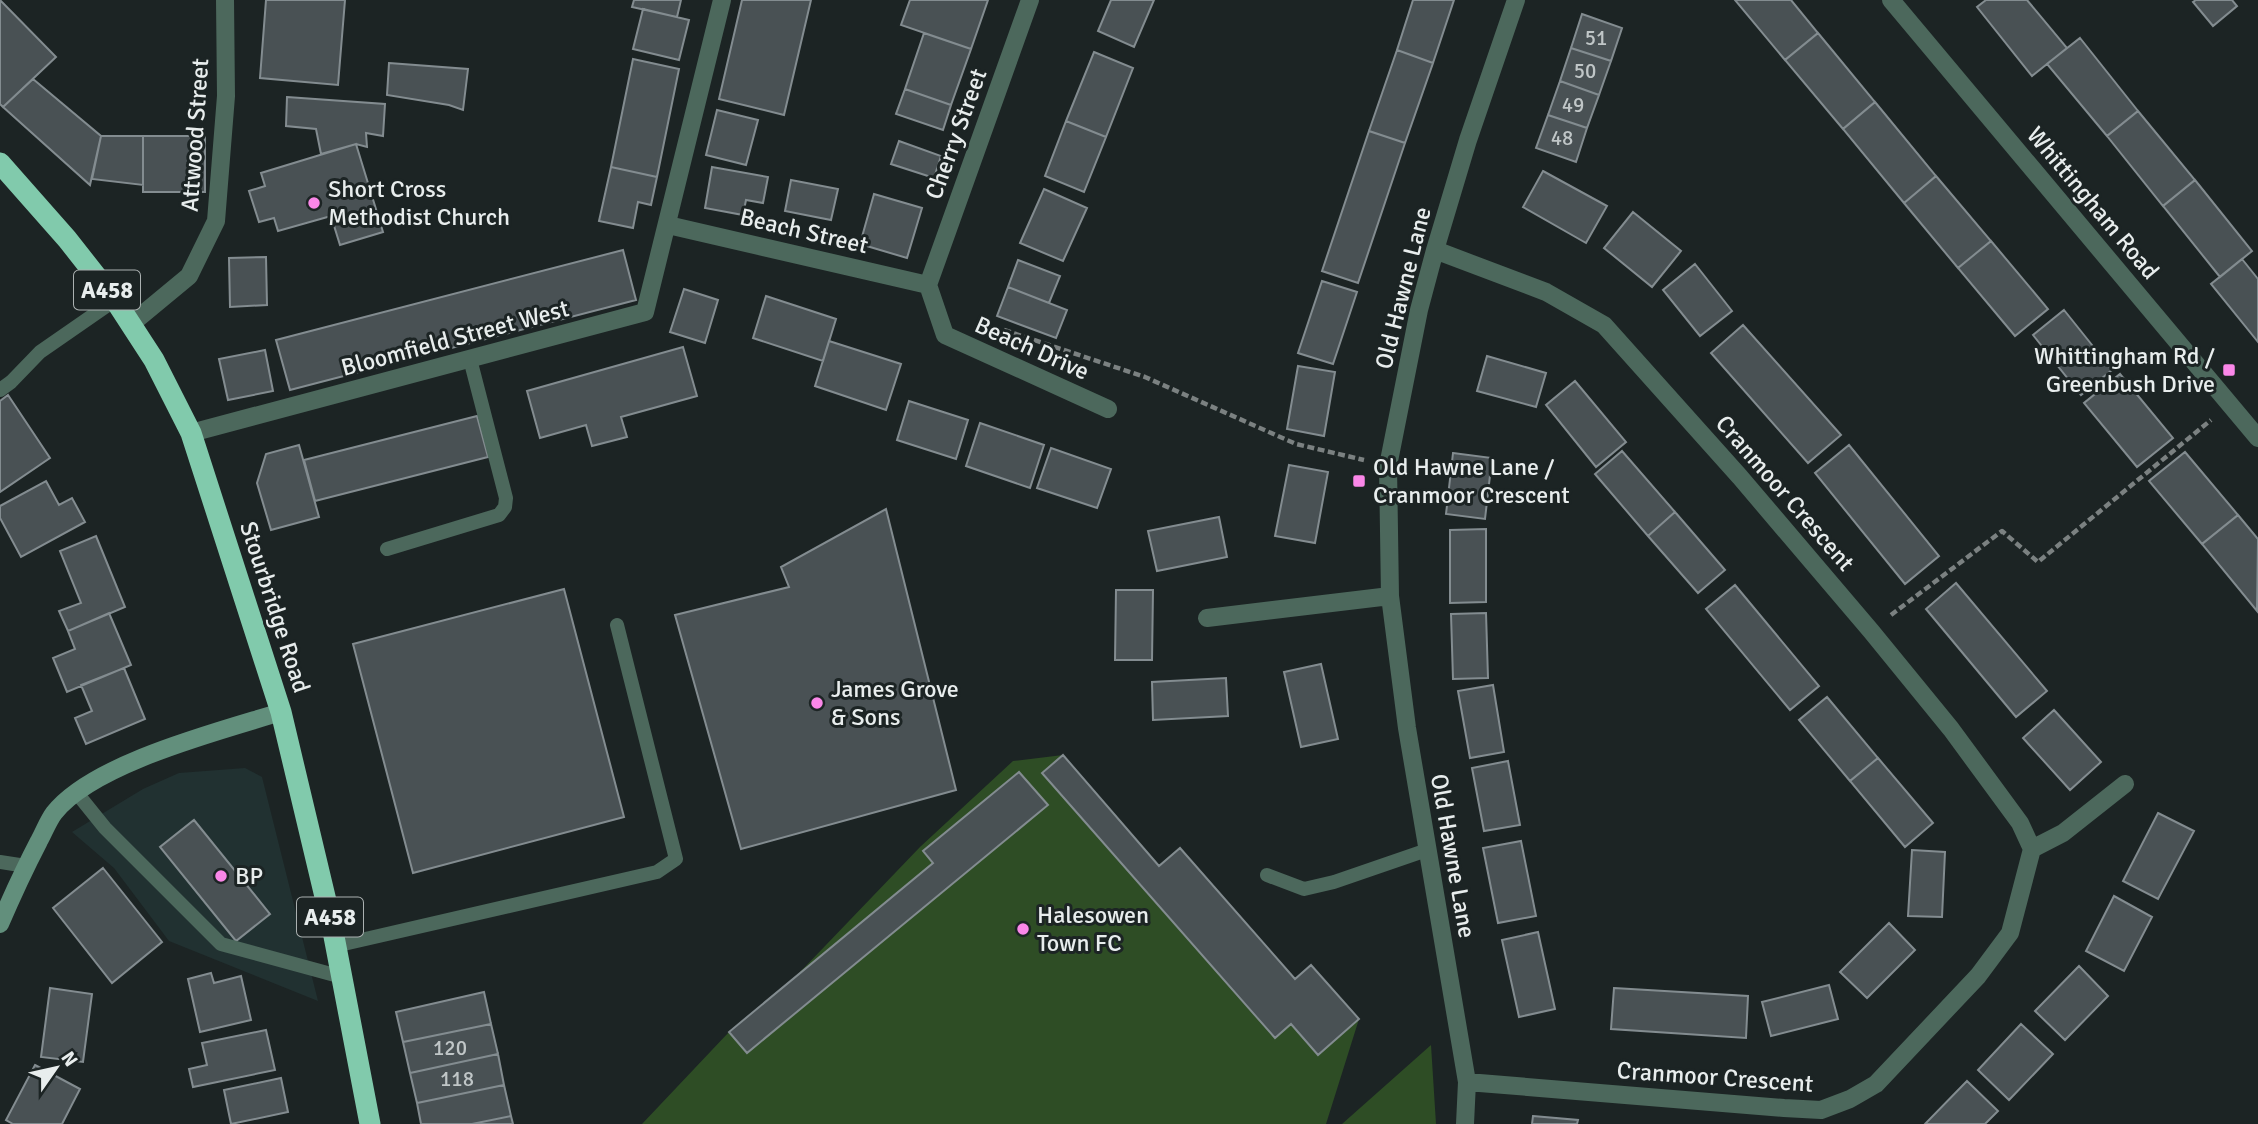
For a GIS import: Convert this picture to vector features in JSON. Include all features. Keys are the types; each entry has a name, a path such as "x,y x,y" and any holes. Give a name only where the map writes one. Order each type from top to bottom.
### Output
{"highway":[{"name":"Stourbridge Road","path":"0,163 67,239 115,300 154,360 191,433 281,712 342,977 370,1124"}],"street":[{"name":"Attwood Street","path":"131,324 189,276 216,221 226,96 225,0"},
{"path":"668,225 722,0"},
{"name":"Cherry Street","path":"928,285 1030,0"},
{"name":"Old Hawne Lane","path":"1465,1124 1466,1082 1407,728 1390,596 1388,466 1419,310 1435,250 1468,141 1516,0"},
{"name":"Whittingham Road","path":"1891,0 2258,438"},
{"name":"Beach Street","path":"668,225 928,285"},
{"name":"Bloomfield Street West","path":"191,433 645,312 668,225"},
{"name":"Cranmoor Crescent","path":"1435,250 1546,292 1604,324 1740,477 1951,729 2020,824 2032,849 2010,933 1978,976 1876,1084 1850,1099 1821,1110 1466,1082"},
{"name":"Beach Drive","path":"928,285 945,335 1108,409"},
{"path":"1207,618 1390,596"},
{"path":"0,924 54,813 76,792 99,777 159,751 281,712"},
{"path":"2032,849 2063,833 2125,784"}],"lane":[{"path":"0,390 11,383 40,352 115,300"},
{"path":"387,549 499,515 505,507 506,498 470,359"},
{"path":"335,946 657,872 676,859 617,625"},
{"path":"76,792 105,828 221,944 342,977"},
{"path":"1267,875 1304,889 1334,882 1427,850"},
{"path":"0,862 26,866"}],"path":[{"path":"1001,329 1145,377 1296,444 1388,466"},
{"path":"1871,631 2002,531 2038,562 2230,404"}],"shaded area":[{"path":"245,768 262,777 318,1001 169,941 114,868 72,832 143,789 179,773"}],"green space":[{"name":"Halesowen Town FC","path":"1063,755 1159,865 1180,848 1295,979 1311,965 1359,1019 1326,1124 642,1124 729,1032 778,995 920,847 1013,761"},
{"path":"1431,1045 1436,1124 1342,1124"}],"building":[{"path":"0,0 56,57 3,107 0,104"},
{"path":"266,0 345,0 338,85 260,78"},
{"path":"634,0 681,0 677,17 632,7"},
{"path":"742,0 811,0 784,115 719,99"},
{"path":"910,0 988,0 971,49 901,25"},
{"path":"1111,0 1154,0 1134,47 1098,31"},
{"path":"1413,0 1454,0 1433,63 1397,50"},
{"path":"1735,0 1791,0 1818,33 1785,60"},
{"path":"1986,0 2027,0 2067,48 2032,76 1977,7"},
{"path":"2232,0 2237,6 2213,26 2193,2"},
{"path":"643,9 689,20 679,60 633,49"},
{"path":"1582,14 1622,28 1611,61 1571,48"},
{"path":"924,33 971,49 951,105 905,89"},
{"path":"1818,33 1875,102 1843,129 1785,60"},
{"path":"2080,38 2138,111 2107,136 2047,64"},
{"path":"1571,48 1611,61 1599,95 1560,81"},
{"path":"1397,50 1433,63 1405,143 1369,131"},
{"path":"1094,52 1133,68 1106,137 1066,121"},
{"path":"633,59 679,69 657,177 611,167"},
{"path":"389,63 468,69 463,110 449,105 387,95"},
{"path":"33,79 101,136 90,185 3,107"},
{"path":"1560,81 1599,95 1587,128 1548,115"},
{"path":"905,89 951,105 943,130 896,114"},
{"path":"287,97 385,104 383,136 366,133 367,147 356,144 321,154 316,129 286,126"},
{"path":"1875,102 1936,176 1904,203 1843,129"},
{"path":"717,110 758,120 746,165 706,155"},
{"path":"2138,111 2195,180 2163,206 2107,136"},
{"path":"1548,115 1587,128 1576,162 1536,148"},
{"path":"1066,121 1106,137 1084,192 1045,176"},
{"path":"1369,131 1405,143 1358,283 1322,271"},
{"path":"101,136 143,136 143,185 92,179"},
{"path":"143,136 205,136 205,192 143,192"},
{"path":"899,141 941,156 934,178 891,164"},
{"name":"Short Cross Methodist Church","path":"356,144 383,232 340,245 331,216 278,231 274,218 259,222 249,191 265,186 261,173"},
{"path":"611,167 657,177 651,205 638,202 633,228 599,221"},
{"path":"712,167 768,177 763,203 746,200 743,215 705,208"},
{"path":"1543,171 1607,206 1586,243 1523,207"},
{"path":"1936,176 1991,241 1958,268 1904,203"},
{"path":"791,180 838,189 831,220 785,211"},
{"path":"2195,180 2252,251 2220,277 2163,206"},
{"path":"1044,189 1087,208 1063,261 1020,243"},
{"path":"874,194 922,208 907,258 860,244"},
{"path":"1633,212 1681,251 1652,287 1604,248"},
{"path":"1991,241 2048,309 2015,336 1958,268"},
{"path":"623,250 636,300 290,390 276,340"},
{"path":"266,257 267,305 230,307 229,258"},
{"path":"2242,259 2258,279 2258,342 2211,284"},
{"path":"1018,260 1060,276 1049,303 1008,287"},
{"path":"1695,264 1732,311 1700,336 1663,290"},
{"path":"1322,281 1357,292 1333,364 1298,353"},
{"path":"1008,287 1067,310 1056,338 997,316"},
{"path":"684,289 718,300 705,343 670,332"},
{"path":"766,296 836,319 823,361 753,338"},
{"path":"2064,310 2112,370 2081,395 2033,335"},
{"path":"1743,325 1841,435 1808,463 1711,353"},
{"path":"829,341 901,364 886,410 815,386"},
{"path":"683,347 697,396 621,417 627,437 592,446 586,425 540,438 527,391"},
{"path":"265,350 273,391 228,400 219,359"},
{"path":"1487,356 1546,373 1536,407 1477,391"},
{"path":"1298,366 1335,372 1324,436 1287,429"},
{"path":"2120,374 2173,438 2137,467 2084,403"},
{"path":"1575,381 1626,442 1596,467 1546,405"},
{"path":"8,395 50,458 0,492 0,401"},
{"path":"909,401 968,420 956,459 897,440"},
{"path":"477,416 488,457 315,501 304,460"},
{"path":"980,423 1044,445 1030,488 966,466"},
{"path":"299,445 319,517 271,530 257,483 266,454"},
{"path":"1849,445 1939,556 1905,584 1815,473"},
{"path":"1051,448 1111,469 1097,508 1037,488"},
{"path":"1622,451 1675,512 1648,536 1595,474"},
{"path":"2185,452 2238,515 2202,544 2149,481"},
{"path":"1453,453 1492,458 1485,519 1446,514"},
{"path":"1289,465 1328,472 1315,543 1275,536"},
{"path":"46,481 59,505 72,498 85,522 21,557 0,518 0,506"},
{"name":"James Grove & Sons","path":"886,509 956,790 741,849 675,615 789,587 781,567"},
{"path":"1675,512 1725,570 1698,593 1648,536"},
{"path":"2238,515 2258,539 2257,611 2202,544"},
{"path":"1219,517 1227,557 1157,571 1148,531"},
{"path":"1486,529 1486,602 1450,603 1450,530"},
{"path":"96,536 125,607 68,631 59,611 81,603 60,551"},
{"path":"1956,583 2047,691 2016,717 1926,609"},
{"path":"1735,585 1819,686 1790,710 1706,609"},
{"path":"564,589 624,817 413,873 353,644"},
{"path":"1116,590 1153,590 1152,660 1115,660"},
{"path":"109,613 131,665 67,692 53,658 75,649 68,631"},
{"path":"1486,613 1488,678 1453,679 1451,614"},
{"path":"1321,664 1338,739 1301,747 1284,672"},
{"path":"124,668 145,719 86,744 75,718 92,711 81,685"},
{"path":"1226,678 1228,716 1153,720 1152,682"},
{"path":"1493,685 1504,752 1470,758 1458,691"},
{"path":"1827,697 1878,758 1850,781 1799,720"},
{"path":"2054,710 2101,762 2070,790 2023,738"},
{"path":"1063,755 1159,866 1180,848 1295,979 1311,965 1359,1019 1318,1055 1291,1024 1275,1038 1042,773"},
{"path":"1878,758 1933,823 1905,847 1850,781"},
{"path":"1508,761 1520,825 1484,831 1472,768"},
{"path":"1019,772 1048,805 747,1053 729,1032 933,863 923,851"},
{"path":"2158,813 2194,831 2158,899 2123,881"},
{"path":"194,820 270,914 236,941 160,847"},
{"path":"1521,841 1536,916 1498,923 1483,848"},
{"path":"1912,850 1945,852 1942,917 1908,916"},
{"path":"103,868 162,942 112,983 53,908"},
{"path":"2114,896 2152,917 2124,971 2086,951"},
{"path":"1889,923 1915,950 1867,998 1840,972"},
{"path":"1538,932 1555,1009 1519,1017 1502,940"},
{"path":"2079,966 2108,996 2065,1040 2035,1011"},
{"path":"211,973 214,983 241,976 251,1020 200,1032 188,979"},
{"path":"1829,985 1838,1019 1771,1036 1762,1002"},
{"path":"50,988 92,994 83,1062 41,1057"},
{"path":"1614,988 1748,996 1746,1038 1611,1029"},
{"path":"484,992 491,1024 403,1042 396,1012"},
{"path":"491,1024 498,1054 410,1073 403,1042"},
{"path":"2021,1024 2053,1054 2009,1100 1978,1070"},
{"path":"266,1030 275,1070 193,1087 189,1069 207,1065 202,1043"},
{"path":"498,1054 504,1085 417,1103 410,1073"},
{"path":"35,1065 80,1089 62,1124 13,1124 6,1120"},
{"path":"281,1078 288,1112 231,1124 224,1090"},
{"path":"1967,1081 1998,1111 1985,1124 1925,1124"},
{"path":"504,1085 511,1116 472,1124 421,1124 417,1103"},
{"path":"511,1116 513,1124 472,1124"},
{"path":"1533,1116 1578,1120 1577,1124 1532,1124"}],"place":[{"name":"Short Cross Methodist Church","path":"314,203"},
{"name":"Whittingham Rd / Greenbush Drive","path":"2229,370"},
{"name":"Old Hawne Lane / Cranmoor Crescent","path":"1359,481"},
{"name":"James Grove & Sons","path":"817,703"},
{"name":"BP","path":"221,876"},
{"name":"Halesowen Town FC","path":"1023,929"}]}
